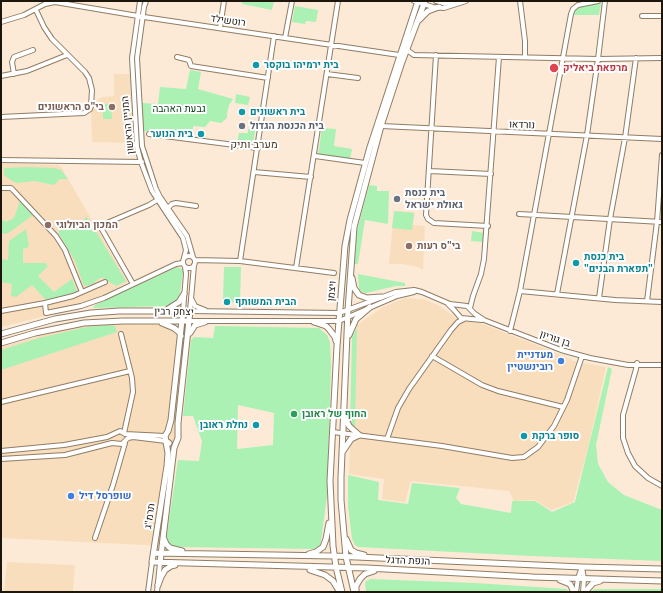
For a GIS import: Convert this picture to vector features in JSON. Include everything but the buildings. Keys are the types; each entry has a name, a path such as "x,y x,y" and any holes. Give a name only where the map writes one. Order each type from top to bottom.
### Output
{"main road":[{"name":"ויצמן","path":"341,592 334,556 330,481 339,313 348,226 365,163 417,1"},
{"name":"ויצמן","path":"355,592 346,557 341,500 348,310 356,217 381,126 424,3"},
{"path":"417,22 428,11 439,8"},
{"path":"350,274 354,288 359,295 367,298 381,297"},
{"path":"164,310 175,306 184,294"},
{"path":"347,344 355,322 370,307"},
{"name":"יצחק רבין","path":"1,334 56,319 91,313 164,310 190,311"},
{"name":"המניין הראשון","path":"182,321 183,311"},
{"name":"המניין הראשון","path":"190,311 190,321"},
{"name":"יצחק רבין","path":"1,343 35,333 84,323 122,321 190,321"},
{"path":"151,321 164,323 174,328 179,332 181,339"},
{"name":"תרמ\"ג","path":"152,562 168,453 166,437 171,420 182,321"},
{"path":"177,434 173,431 166,437 170,444 176,442 178,438 177,434 190,321"},
{"path":"188,342 192,328 204,322"},
{"path":"314,322 326,326 329,329 335,337 337,346"},
{"path":"342,453 346,444 351,439 359,435 347,424 344,410"},
{"name":"תרמ\"ג","path":"160,563 176,442"},
{"path":"304,556 316,552 323,547 331,512"},
{"path":"343,529 347,543 353,552 380,558"},
{"path":"163,536 166,544 170,548 199,554"},
{"name":"הנפת הדגל","path":"154,553 334,556 662,569"},
{"name":"הנפת הדגל","path":"152,562 384,569 584,579 662,581"},
{"path":"158,585 165,570 171,566 181,563"},
{"path":"284,566 321,572 334,581 341,592"},
{"path":"355,592 358,582 362,576 369,572 384,569"},
{"path":"550,577 570,584 575,592"},
{"path":"584,592 593,583 609,580"}],"street":[{"name":"רוטשילד","path":"52,1 140,16 400,55"},
{"path":"1,22 24,15 52,1"},
{"name":"המניין הראשון","path":"140,1 137,70 141,140 146,162 159,199"},
{"name":"המניין הראשון","path":"146,1 140,16 133,47 132,70 136,140 141,162 149,185 183,238 186,250 184,263 186,274 183,311"},
{"path":"220,28 224,1"},
{"path":"285,38 292,1"},
{"path":"296,268 315,156 338,1"},
{"path":"417,1 439,8 449,7 463,2"},
{"path":"436,1 463,2"},
{"path":"520,1 526,41 525,57"},
{"path":"510,331 520,291 571,14 573,9 578,5 598,1"},
{"path":"557,294 587,136 604,1"},
{"path":"1,117 80,114 90,109 93,101 89,78 85,72 52,39 44,27 36,10"},
{"path":"642,16 662,16"},
{"path":"240,261 274,36"},
{"path":"14,74 12,62 14,57 32,50"},
{"path":"407,50 414,54 436,55 662,58"},
{"path":"1,76 27,71 67,55"},
{"path":"436,55 430,171 426,209 428,219 434,222 488,226"},
{"path":"387,439 405,394 458,322 471,314 470,309 473,296 483,266 488,226 492,132 499,56"},
{"path":"177,57 189,60 191,66 268,78"},
{"path":"599,298 610,219 625,138 636,58"},
{"path":"327,74 358,78"},
{"name":"נורדאו","path":"381,126 662,139"},
{"path":"149,134 258,148"},
{"path":"647,301 657,222 662,155"},
{"path":"315,156 365,163"},
{"path":"1,160 146,162"},
{"path":"430,171 491,174"},
{"path":"254,172 311,177"},
{"path":"1,188 11,188 56,236 65,250 82,292"},
{"path":"133,284 100,226 159,199"},
{"path":"166,210 172,204 176,203 196,206"},
{"name":"המניין הראשון","path":"166,210 187,236 194,261 190,311"},
{"path":"518,214 662,222"},
{"path":"184,263 187,256 194,261 240,261 334,273"},
{"path":"45,303 46,313 81,306 176,264 184,263 191,268 194,261"},
{"path":"1,311 45,303 82,292 105,282"},
{"path":"348,310 381,297 399,291 408,290 418,291 430,295 446,303 457,314 465,319"},
{"path":"520,291 662,302"},
{"path":"348,317 402,294 416,292 430,295"},
{"path":"452,330 458,309 473,296"},
{"path":"191,298 193,303 198,308 209,312"},
{"path":"446,303 463,305 470,309"},
{"name":"בן גוריון","path":"470,309 478,317 510,331 582,356 636,365 662,365"},
{"name":"יצחק רבין","path":"190,311 339,313 348,310"},
{"name":"יצחק רבין","path":"190,321 314,322 339,321 348,317"},
{"name":"בן גוריון","path":"465,319 488,321"},
{"path":"95,538 121,461 126,441 124,433 133,392 130,371 121,334"},
{"path":"432,356 464,375 494,390 564,407"},
{"path":"333,432 512,458 526,456 537,448 551,432 564,407 582,356"},
{"path":"636,365 623,415 623,438 628,453 635,466 648,478 662,486"},
{"path":"1,402 130,371"},
{"path":"126,422 129,430 136,433"},
{"path":"1,451 53,447 99,439 114,434 118,431 124,433 166,437"},
{"path":"114,434 113,439 120,449 121,461"},
{"path":"1,459 65,455 109,444 122,444 130,437 166,437"},
{"name":"תרמ\"ג","path":"148,592 152,562"},
{"name":"תרמ\"ג","path":"157,592 160,563"},
{"path":"575,592 582,567"},
{"path":"582,567 584,592"}],"shaded area":[{"name":"בי\"ס הראשונים","path":"114,74 130,74 132,121 135,143 92,142 91,111 98,99 114,96"},
{"name":"המכון הביולוגי","path":"1,163 58,165 61,167 128,282 105,295 73,309 1,327"},
{"path":"394,211 415,212 413,225 425,226 423,270 418,267 402,264 389,264"},
{"path":"405,298 423,299 438,305 461,321 480,323 574,361 606,367 587,452 573,502 551,510 535,500 514,501 509,491 411,481 405,502 382,499 384,479 349,474 352,382 357,325 383,307"},
{"path":"135,322 193,324 164,546 1,538 1,347 62,330 85,326"},
{"path":"7,562 75,565 73,592 4,592"}],"green space":[{"path":"241,1 274,1 272,10 242,4"},
{"path":"601,3 599,15 574,15 575,8"},
{"path":"295,6 318,10 316,22 306,21 305,24 292,22"},
{"name":"גבעת האהבה","path":"190,70 201,72 198,89 233,99 229,105 227,118 221,123 210,121 205,127 193,126 193,129 185,129 184,135 143,131 142,103 158,104 160,87 186,89"},
{"path":"236,94 250,97 248,105 235,103"},
{"path":"103,104 111,104 112,119 103,119"},
{"path":"254,125 256,125 253,144 237,142 239,133 248,133 248,129 253,129"},
{"path":"322,128 336,129 334,146 352,149 350,160 318,155"},
{"path":"4,168 54,168 61,170 68,179 60,179 54,185 34,181 17,183 4,175"},
{"path":"369,185 377,186 377,191 389,191 388,224 365,220 358,264 353,264 357,231"},
{"path":"20,201 33,215 10,232 5,234 1,233 1,219 6,222 14,218"},
{"path":"394,211 414,213 412,230 392,228"},
{"path":"87,217 126,281 116,286 103,278 100,278 91,285 84,286 75,261 59,234 59,229"},
{"path":"26,229 29,247 23,249 23,263 45,263 48,266 38,276 54,292 72,279 77,292 47,301 32,285 16,297 11,296 12,284 1,282 1,259 8,260 9,241"},
{"path":"472,231 484,233 483,242 471,241"},
{"path":"177,267 182,269 183,272 179,298 168,306 93,308 95,305"},
{"path":"224,267 241,267 240,303 223,302"},
{"path":"358,274 405,283 405,286 396,286 366,293 362,292 359,289"},
{"path":"109,325 115,326 117,332 1,370 1,350 39,338 87,327"},
{"path":"215,326 319,328 327,335 330,342 331,367 327,496 321,541 320,545 314,549 174,547 169,546 166,541 178,460 199,461 202,441 193,416 183,416 191,340 194,337 213,338","holes":["238,405 274,413 273,445 237,449"]},
{"path":"357,328 355,428 350,425 352,337"},
{"path":"608,367 612,369 596,445 598,464 608,482 624,495 662,510 662,561 530,556 358,547 355,545 352,539 348,506 348,475 379,482 378,500 408,504 412,483 460,488 456,498 461,504 511,513 512,501 535,501 552,512 575,502"},
{"path":"370,579 475,583 567,589 568,592 366,592 365,582"},
{"path":"595,589 662,589 662,592 590,592"}],"place":[{"name":"בית ירמיהו בוקסר","path":"256,65"},
{"name":"מרפאת ביאליק","path":"554,68"},
{"name":"בי\"ס הראשונים","path":"112,107"},
{"name":"בית ראשונים","path":"242,112"},
{"name":"בית הכנסת הגדול","path":"242,126"},
{"name":"בית הנוער","path":"201,134"},
{"name":"בית כנסת גאולת ישראל","path":"397,199"},
{"name":"המכון הביולוגי","path":"48,225"},
{"name":"בי\"ס רעות","path":"409,246"},
{"name":"בית כנסת \"תפארת הבנים\"","path":"576,263"},
{"name":"הבית המשותף","path":"227,302"},
{"name":"מעדניית רובינשטיין","path":"561,361"},
{"name":"החוף של ראובן","path":"294,414"},
{"name":"נחלת ראובן","path":"256,425"},
{"name":"סופר ברקת","path":"524,436"},
{"name":"שופרסל דיל","path":"71,496"}],"district":[{"name":"מערב ותיק","path":"254,145"}]}
